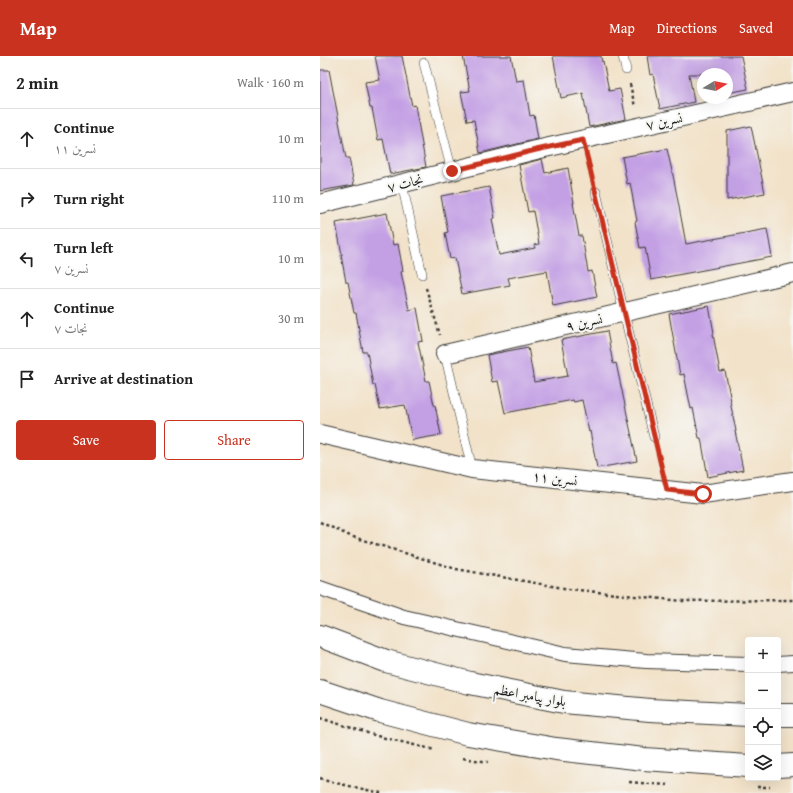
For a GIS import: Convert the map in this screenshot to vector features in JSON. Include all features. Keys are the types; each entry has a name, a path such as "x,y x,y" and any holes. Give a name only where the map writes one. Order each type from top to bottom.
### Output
{"main road":[{"name":"بلوار پیامبر اعظم","path":"320,636 386,661 470,683 564,702 650,710 745,715"},
{"path":"320,691 380,711 468,734 556,749 637,758 745,766"},
{"path":"781,716 793,715"},
{"path":"781,766 793,765"}],"street":[{"name":"نسرین ۷","path":"536,150 793,92"},
{"name":"نجات ۷","path":"320,204 536,150"},
{"name":"نسرین ۹","path":"445,354 793,273"},
{"name":"نسرین ۱۱","path":"320,434 472,469 703,494 793,481"},
{"path":"320,588 404,617 565,654 646,661 745,664"},
{"path":"781,664 793,663"}],"lane":[{"path":"623,56 626,70"},
{"path":"424,63 452,171"},
{"path":"402,184 422,274"},
{"path":"596,192 654,437"},
{"path":"445,354 472,469"}],"path":[{"path":"626,70 640,127"},
{"path":"583,140 596,192"},
{"path":"422,274 445,354"},
{"path":"654,437 667,490"},
{"path":"320,522 350,536 456,569 569,590 682,601 793,600"},
{"path":"320,778 327,781 381,793"}],"building":[{"path":"375,56 402,56 412,106 415,105 426,167 390,174 383,139 378,140 365,82 380,80"},
{"path":"463,56 511,56 516,81 524,80 530,116 534,115 538,139 480,153 474,120 467,121 461,92 470,91"},
{"path":"553,56 601,56 609,91 620,89 626,119 589,127 583,93 561,98"},
{"path":"647,56 741,56 748,89 733,92 733,68 697,68 697,74 689,74 694,102 660,109 653,74 650,75"},
{"path":"320,70 329,70 346,158 349,158 354,185 320,191"},
{"path":"751,126 765,193 727,200 727,131"},
{"path":"667,149 686,244 767,229 772,257 651,280 645,247 640,248 630,183 627,184 622,157"},
{"path":"542,159 545,173 568,168 579,236 582,236 588,272 592,271 597,297 553,306 547,271 508,278 510,285 462,294 455,258 450,259 445,233 448,232 441,196 489,187 495,218 492,219 499,255 535,248 534,245 539,244 533,211 528,212 519,165"},
{"path":"387,213 393,245 398,244 403,271 401,272 409,310 417,308 423,341 418,342 426,381 429,381 441,435 412,440 405,405 380,409 375,385 373,385 367,352 363,352 356,313 354,313 348,282 346,282 336,223"},
{"path":"709,306 720,372 725,371 743,470 708,477 701,438 699,438 693,408 691,409 684,374 680,375 669,314"},
{"path":"607,331 613,364 616,363 637,461 597,468 582,400 574,402 573,400 505,413 498,381 492,382 487,355 528,347 534,382 568,376 561,340"}],"route":[{"path":"452,171 583,140 667,490 703,494"}]}
